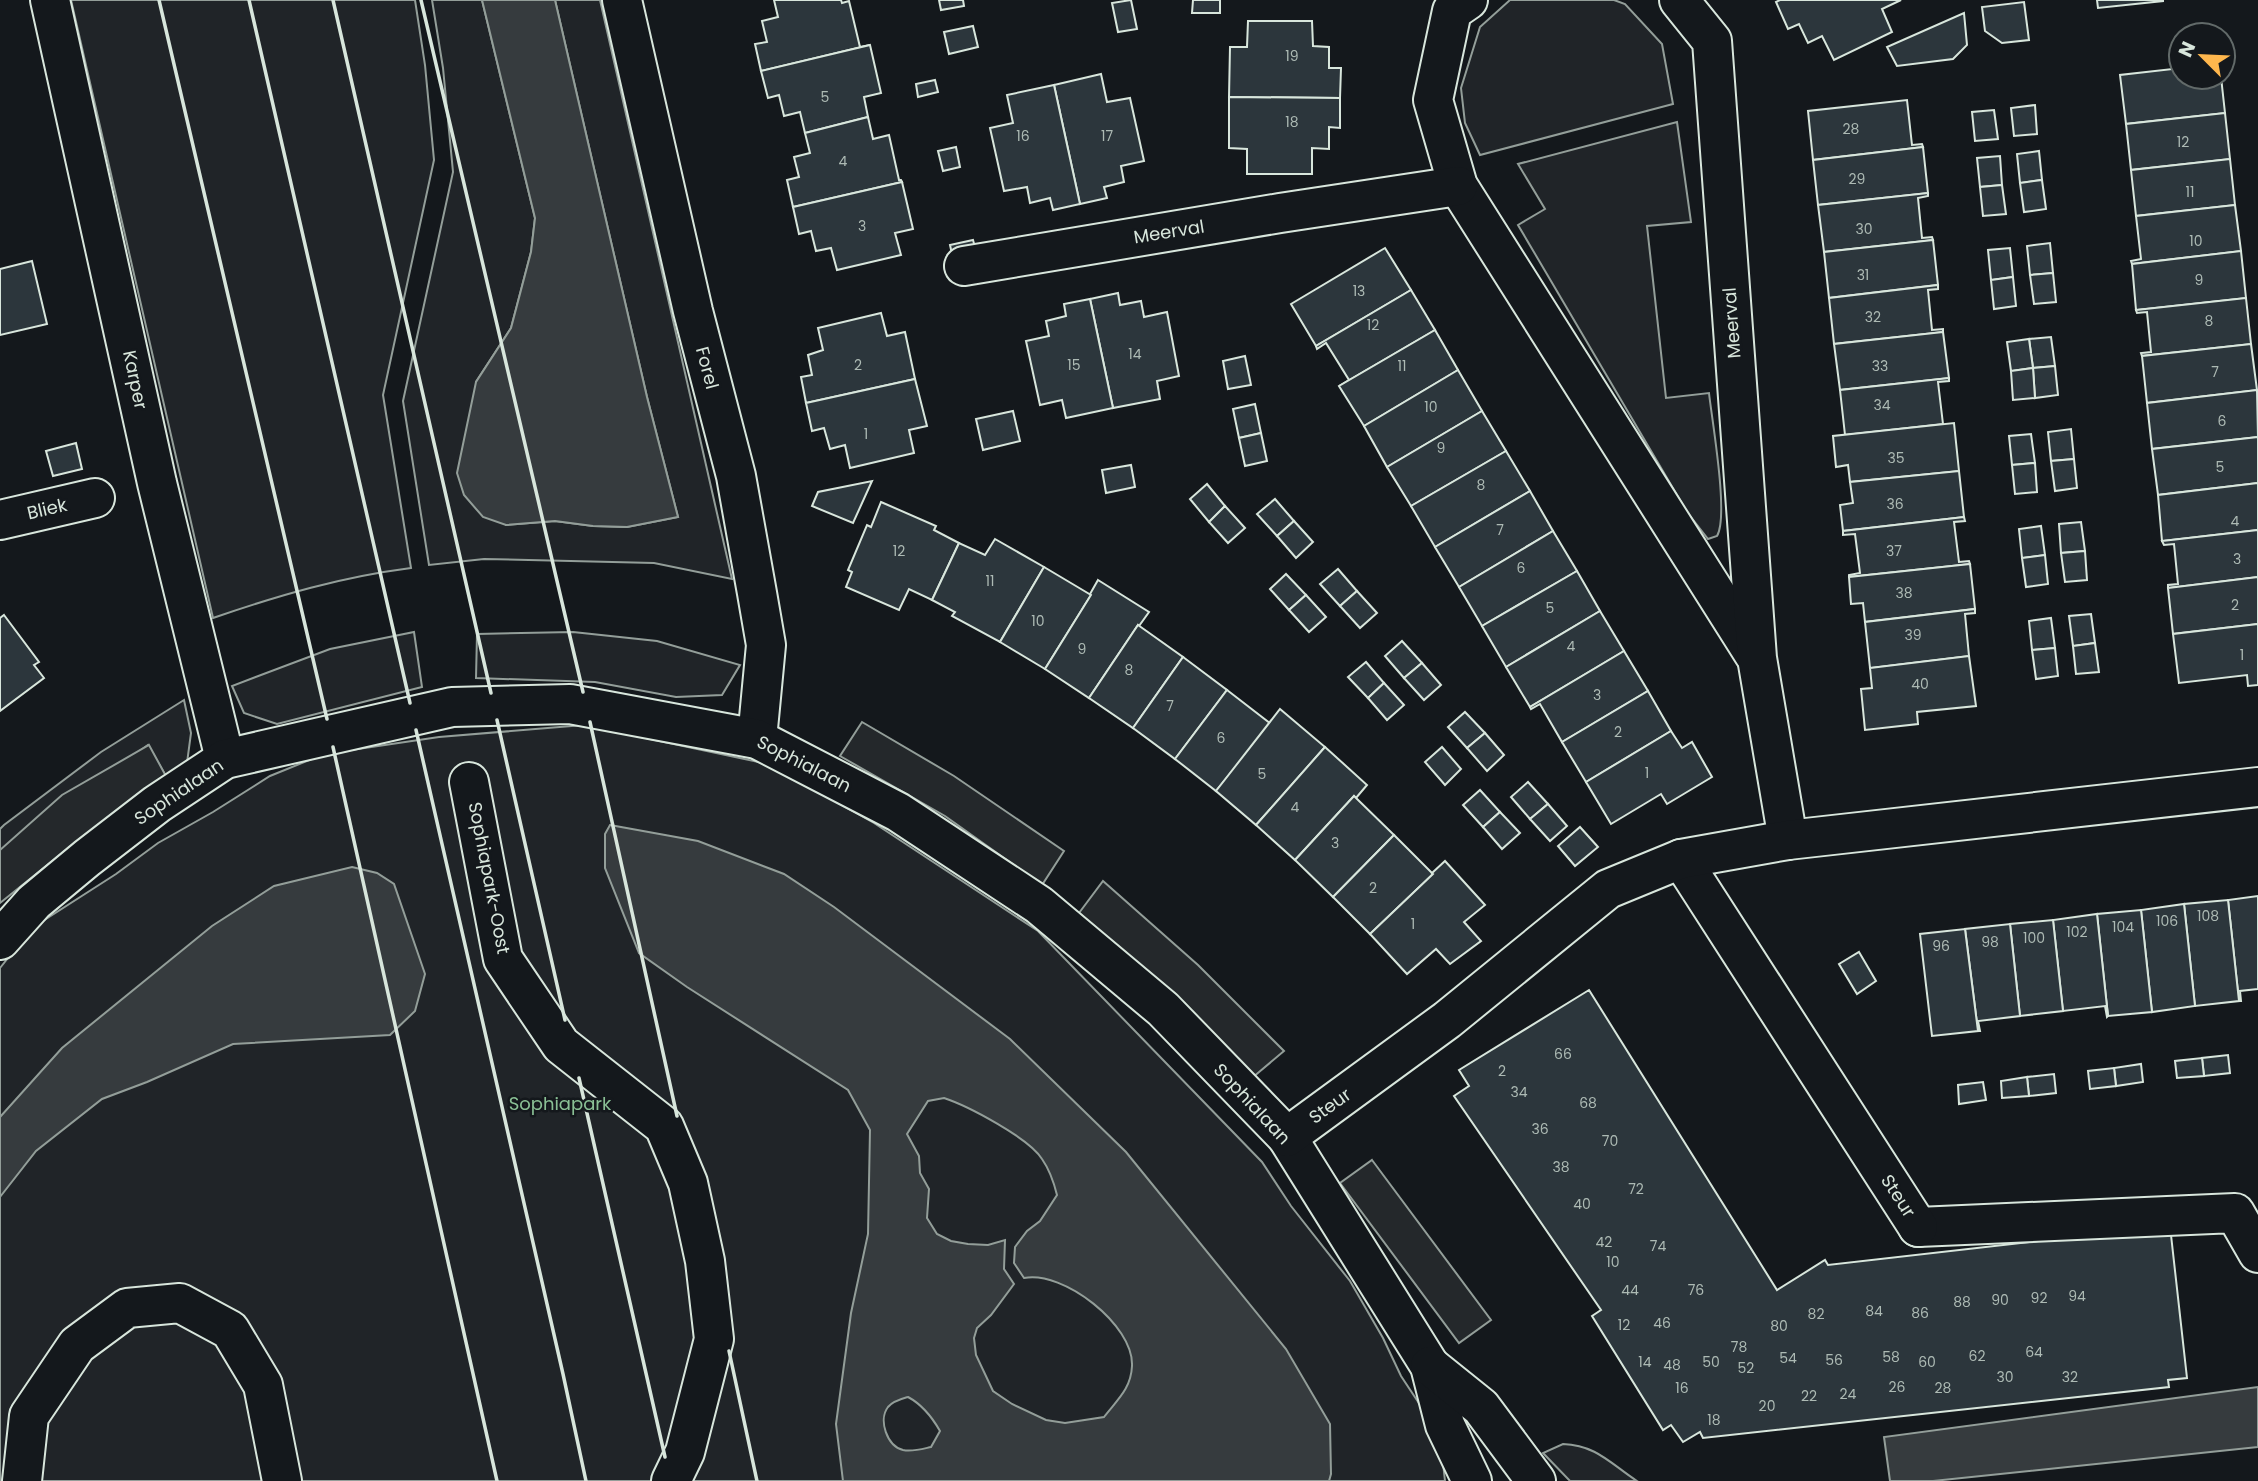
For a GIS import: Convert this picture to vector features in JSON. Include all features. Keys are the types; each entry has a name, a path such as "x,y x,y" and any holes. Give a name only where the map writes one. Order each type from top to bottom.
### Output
{"street":[{"name":"Karper","path":"50,0 157,483 225,759"},
{"name":"Forel","path":"622,0 693,311 736,476 766,645 757,738"},
{"name":"Meerval","path":"1468,0 1452,11 1433,100 1458,186 1757,659"},
{"name":"Meerval","path":"1679,0 1712,41 1757,659 1788,840"},
{"name":"Meerval","path":"964,266 1458,186"},
{"name":"Bliek","path":"0,520 95,498"},
{"name":"Sophialaan","path":"0,940 34,902 87,858 157,804 225,759 452,706 570,704 757,738 898,812 1039,905 1163,1009 1287,1137 1430,1366 1445,1425 1472,1481"},
{"name":"Sophiapark-Oost","path":"469,782 503,958 561,1045 664,1126 688,1183 705,1261 714,1339 685,1452 671,1481"},
{"name":"Steur","path":"1287,1137 1447,1020 1608,890 1681,859 1788,840 2258,787"},
{"name":"Steur","path":"1681,859 1918,1227 2235,1213 2258,1253"},
{"path":"22,1481 29,1416 77,1345 127,1308 180,1303 230,1330 263,1385 282,1481"},
{"name":"Sophialaan","path":"1430,1366 1481,1407 1536,1481"}],"green space":[{"path":"71,0 415,0 425,65 434,160 383,395 411,568 360,576 311,588 213,618"},
{"path":"432,0 482,0 535,218 531,252 511,328 476,382 506,525 555,521 627,527 678,517 647,397 555,0 600,0 732,579 654,563 484,559 429,565 403,401 453,172 443,68"},
{"path":"1510,0 1614,0 1625,4 1662,44 1673,104 1480,155 1465,123 1461,88 1480,27"},
{"path":"1677,122 1691,222 1647,226 1666,398 1709,393 1719,467 1721,509 1717,536 1708,539 1687,512 1518,225 1545,209 1518,164"},
{"path":"414,632 422,687 277,724 244,713 232,686 330,649"},
{"path":"573,632 657,641 740,665 722,695 676,697 595,682 476,678 477,634"},
{"path":"184,700 191,733 187,763 167,778 148,745 0,852 0,829 4,825 101,752"},
{"name":"Sophiapark","path":"584,725 768,764 874,823 1038,931 1262,1162 1291,1206 1350,1281 1383,1338 1401,1376 1440,1435 1445,1481 0,1481 0,968 32,928 116,874 158,843 270,776 324,754 439,737"},
{"path":"1563,1444 1594,1452 1637,1481 1570,1481 1543,1453"}],"shaded area":[{"path":"482,0 555,0 647,397 678,517 627,527 555,521 506,525 483,517 464,495 457,473 476,382 511,328 531,252 535,218"},
{"path":"862,722 954,776 1064,851 1042,885 945,816 840,756"},
{"path":"149,745 167,778 86,834 0,903 0,850 62,795"},
{"path":"610,825 698,841 784,874 834,907 1010,1039 1126,1152 1286,1349 1330,1424 1329,1481 843,1481 836,1424 851,1313 868,1234 870,1130 848,1090 687,987 639,953 605,868 605,834","holes":["944,1098 982,1115 1012,1133 1035,1151 1047,1167 1057,1195 1040,1221 1027,1231 1015,1247 1014,1263 1024,1278 1040,1278 1076,1292 1109,1318 1121,1334 1130,1350 1131,1374 1123,1394 1104,1417 1065,1423 1046,1420 1012,1404 993,1391 976,1355 974,1338 977,1328 991,1315 1014,1284 1004,1269 1005,1240 988,1245 968,1244 951,1241 937,1234 927,1218 929,1189 920,1173 919,1156 907,1134 928,1101","908,1397 927,1412 940,1431 931,1447 903,1450 892,1443 886,1432 884,1419 888,1407 897,1400"]},
{"path":"352,867 377,873 394,884 425,974 415,1011 390,1035 233,1044 102,1099 36,1151 0,1197 0,1117 62,1048 212,926 274,886"},
{"path":"1103,881 1198,965 1284,1051 1252,1078 1171,993 1079,913"},
{"path":"1372,1160 1491,1320 1459,1343 1340,1183"},
{"path":"2258,1387 2258,1447 1933,1481 1890,1481 1884,1437"}],"building":[{"path":"774,0 849,1 860,47 870,45 761,71 755,44 767,42 762,21 778,17"},
{"path":"939,0 963,0 964,6 941,10"},
{"path":"1131,0 1137,29 1118,32 1112,3"},
{"path":"1193,0 1220,0 1220,13 1192,13"},
{"path":"1901,0 1882,9 1892,32 1834,60 1822,36 1808,43 1799,24 1788,29 1776,2"},
{"path":"2097,0 2163,0 2163,1 2098,8"},
{"path":"2024,2 2029,40 2002,43 1985,31 1982,7"},
{"path":"1964,13 1967,45 1953,59 1897,66 1887,47"},
{"path":"1248,21 1312,21 1313,46 1329,47 1329,68 1341,68 1340,98 1229,97 1230,47 1247,47"},
{"path":"973,26 978,47 949,54 944,32"},
{"path":"870,45 881,93 864,97 868,117 805,133 800,112 784,116 779,95 768,98 761,71"},
{"path":"2167,70 2167,91 2223,91 2225,113 2126,124 2120,75"},
{"path":"1101,74 1107,102 1130,98 1144,161 1121,166 1124,182 1104,187 1107,198 1080,204 1054,85"},
{"path":"935,80 938,92 918,97 916,84"},
{"path":"1054,85 1080,204 1053,210 1050,198 1030,203 1027,187 1004,191 990,128 1013,123 1007,95"},
{"path":"1229,97 1340,98 1340,128 1329,127 1329,149 1312,148 1312,174 1247,174 1247,149 1229,148"},
{"path":"1907,100 1912,145 1922,144 1923,147 1813,160 1808,111"},
{"path":"2035,105 2037,134 2014,136 2011,108"},
{"path":"1994,110 1998,139 1975,141 1972,112"},
{"path":"2225,113 2230,159 2131,170 2126,124"},
{"path":"868,117 873,139 889,135 899,180 902,182 793,207 787,180 799,177 794,157 810,153 805,133"},
{"path":"956,147 960,167 943,171 938,151"},
{"path":"1923,147 1928,193 1818,205 1813,160"},
{"path":"2039,151 2042,180 2020,183 2017,154"},
{"path":"2000,156 2002,185 1980,187 1977,158"},
{"path":"2230,159 2235,205 2136,216 2131,170"},
{"path":"2042,180 2046,209 2024,212 2020,183"},
{"path":"902,182 913,229 895,233 901,255 837,270 831,248 816,251 811,231 799,234 793,207"},
{"path":"2002,185 2006,214 1983,216 1980,187"},
{"path":"1928,193 1928,196 1918,198 1922,238 1932,237 1933,240 1824,252 1818,205"},
{"path":"2235,205 2241,251 2132,264 2131,261 2141,259 2136,216"},
{"path":"973,240 978,258 954,263 950,245"},
{"path":"1933,240 1938,285 1829,298 1824,252"},
{"path":"2050,243 2053,273 2030,275 2027,246"},
{"path":"1385,248 1411,290 1316,346 1291,304"},
{"path":"2010,248 2013,277 1991,280 1988,250"},
{"path":"2241,251 2246,298 2136,310 2132,264"},
{"path":"32,261 47,324 0,335 0,269"},
{"path":"2053,273 2056,302 2034,304 2030,275"},
{"path":"2013,277 2016,306 1994,309 1991,280"},
{"path":"1938,285 1938,289 1928,290 1932,330 1943,329 1943,332 1834,344 1829,298"},
{"path":"1411,290 1435,330 1339,386 1349,380 1326,343 1317,349 1316,346"},
{"path":"1118,293 1120,305 1141,301 1144,317 1167,312 1179,376 1157,381 1160,399 1113,408 1090,299"},
{"path":"2246,298 2251,344 2142,356 2141,353 2151,352 2147,312 2137,313 2136,310"},
{"path":"1090,299 1113,408 1066,418 1062,400 1040,405 1026,341 1049,336 1046,321 1066,316 1064,304"},
{"path":"881,313 887,336 905,332 915,379 806,403 801,377 812,375 808,355 823,350 818,328"},
{"path":"1435,330 1458,370 1364,426 1339,386"},
{"path":"1943,332 1949,378 1840,390 1834,344"},
{"path":"2051,337 2055,366 2033,368 2029,339"},
{"path":"2029,339 2033,368 2011,371 2007,342"},
{"path":"2251,344 2257,390 2147,403 2142,356"},
{"path":"1245,356 1251,385 1228,389 1223,361"},
{"path":"2055,366 2058,395 2035,398 2033,368"},
{"path":"2033,368 2035,398 2013,400 2011,371"},
{"path":"1458,370 1482,411 1387,467 1364,426"},
{"path":"1949,378 1949,381 1938,382 1943,424 1845,435 1840,390"},
{"path":"915,379 927,426 909,430 914,453 850,468 845,445 830,449 824,428 812,431 806,403"},
{"path":"2257,390 2258,437 2152,449 2147,403"},
{"path":"1255,404 1261,433 1239,438 1233,409"},
{"path":"1013,411 1020,441 983,450 976,419"},
{"path":"1482,411 1506,451 1411,506 1387,467"},
{"path":"1954,423 1959,471 1850,482 1848,465 1836,467 1833,436"},
{"path":"2071,429 2074,459 2051,461 2048,432"},
{"path":"1261,433 1267,461 1245,466 1239,438"},
{"path":"2031,434 2035,463 2012,465 2009,436"},
{"path":"2258,437 2258,483 2158,495 2152,449"},
{"path":"76,443 82,469 53,476 46,451"},
{"path":"1506,451 1530,491 1435,547 1411,506"},
{"path":"2074,459 2077,488 2055,491 2051,461"},
{"path":"2035,463 2037,492 2015,494 2012,465"},
{"path":"1131,465 1135,487 1106,493 1102,470"},
{"path":"1959,471 1964,517 1843,531 1840,505 1853,503 1850,482"},
{"path":"872,481 853,523 812,506 818,492"},
{"path":"2258,483 2258,530 2162,541 2158,495"},
{"path":"1207,484 1225,506 1209,522 1190,499"},
{"path":"1530,491 1553,531 1459,587 1435,547"},
{"path":"1275,499 1294,521 1277,536 1257,514"},
{"path":"881,502 936,526 934,530 959,543 932,600 909,589 899,610 846,587 852,572 848,570 867,525 871,527"},
{"path":"1225,506 1245,528 1228,543 1209,522"},
{"path":"1964,517 1965,521 1954,522 1959,562 1969,561 1970,564 1849,577 1860,573 1855,534 1843,535 1843,531"},
{"path":"1294,521 1313,542 1296,558 1277,536"},
{"path":"2081,522 2085,551 2061,553 2059,524"},
{"path":"2041,526 2045,555 2022,558 2019,529"},
{"path":"2258,530 2258,577 2168,588 2168,585 2178,584 2174,544 2164,545 2162,541"},
{"path":"1553,531 1577,571 1482,626 1459,587"},
{"path":"995,539 1044,567 1000,642 952,616 955,612 932,600 959,543 985,555"},
{"path":"2085,551 2087,580 2065,582 2061,553"},
{"path":"2045,555 2048,584 2026,587 2022,558"},
{"path":"1970,564 1975,609 1865,622 1863,603 1851,604 1849,577"},
{"path":"1044,567 1091,595 1045,669 1000,642"},
{"path":"1338,569 1357,591 1340,606 1320,584"},
{"path":"1577,571 1600,611 1506,667 1482,626"},
{"path":"1286,574 1306,595 1289,610 1270,589"},
{"path":"2258,577 2258,624 2173,634 2168,588"},
{"path":"1098,580 1149,612 1089,698 1045,669"},
{"path":"1357,591 1377,613 1360,628 1340,606"},
{"path":"1306,595 1326,617 1309,632 1289,610"},
{"path":"1975,609 1975,613 1965,614 1969,656 1870,668 1865,622"},
{"path":"1600,611 1624,651 1530,707 1506,667"},
{"path":"2091,614 2095,643 2073,646 2069,616"},
{"path":"4,615 39,662 34,665 44,678 0,711 0,618"},
{"path":"2051,618 2055,648 2032,650 2029,621"},
{"path":"2258,624 2258,685 2248,686 2247,675 2179,683 2173,634"},
{"path":"1138,625 1183,657 1133,728 1089,698"},
{"path":"1402,641 1422,663 1404,678 1385,656"},
{"path":"2095,643 2099,672 2076,674 2073,646"},
{"path":"2055,648 2058,676 2036,679 2032,650"},
{"path":"1624,651 1648,691 1562,742 1540,704 1531,709 1530,707"},
{"path":"1969,656 1976,706 1917,712 1918,724 1865,730 1861,689 1872,688 1870,668"},
{"path":"1183,657 1227,690 1175,759 1133,728"},
{"path":"1366,662 1384,683 1368,698 1348,677"},
{"path":"1422,663 1441,685 1424,700 1404,678"},
{"path":"1384,683 1404,705 1387,720 1368,698"},
{"path":"1227,690 1271,724 1216,791 1175,759"},
{"path":"1648,691 1671,731 1586,782 1562,742"},
{"path":"1280,709 1325,747 1256,825 1216,791"},
{"path":"1465,712 1485,733 1467,748 1448,727"},
{"path":"1671,731 1682,748 1692,742 1712,777 1667,804 1661,794 1611,824 1586,782"},
{"path":"1485,733 1504,755 1487,771 1467,748"},
{"path":"1325,747 1367,785 1295,860 1256,825"},
{"path":"1442,747 1461,769 1445,785 1425,762"},
{"path":"1528,782 1548,804 1530,819 1511,797"},
{"path":"1480,790 1500,812 1483,827 1463,805"},
{"path":"1354,796 1394,835 1333,897 1295,860"},
{"path":"1548,804 1567,826 1550,841 1530,819"},
{"path":"1500,812 1520,833 1502,849 1483,827"},
{"path":"1580,827 1598,847 1575,866 1558,846"},
{"path":"1394,835 1433,874 1370,934 1333,897"},
{"path":"1445,861 1485,905 1464,922 1481,941 1450,964 1436,949 1407,974 1370,934"},
{"path":"2258,896 2258,989 2240,991 2239,1001 2228,900"},
{"path":"2228,900 2239,1001 2195,1006 2184,904"},
{"path":"2184,904 2195,1006 2152,1012 2141,910"},
{"path":"2141,910 2152,1012 2108,1016 2097,914"},
{"path":"2097,914 2107,1017 2105,1006 2063,1011 2053,920"},
{"path":"2053,920 2063,1011 2020,1016 2010,924"},
{"path":"2010,924 2020,1016 1978,1021 1978,1031 1965,929"},
{"path":"1965,929 1978,1031 1932,1036 1920,934"},
{"path":"1859,952 1876,981 1857,994 1839,964"},
{"path":"1589,990 1777,1290 1825,1260 1828,1265 2170,1226 2187,1378 2168,1380 2169,1387 1703,1438 1700,1432 1683,1442 1671,1425 1663,1430 1592,1316 1601,1310 1454,1096 1469,1086 1459,1070"},
{"path":"2228,1055 2230,1073 2204,1076 2202,1058"},
{"path":"2202,1058 2204,1076 2177,1078 2175,1061"},
{"path":"2141,1064 2143,1082 2116,1086 2114,1068"},
{"path":"2114,1068 2116,1086 2090,1089 2088,1071"},
{"path":"2054,1074 2056,1093 2029,1096 2027,1077"},
{"path":"2027,1077 2029,1096 2002,1098 2001,1081"},
{"path":"1983,1082 1986,1100 1959,1104 1958,1085"}],"wall":[{"path":"159,0 327,719"},
{"path":"249,0 410,703"},
{"path":"333,0 491,693"},
{"path":"421,0 583,692"},
{"path":"497,720 565,1020"},
{"path":"590,722 677,1116"},
{"path":"416,730 586,1481"},
{"path":"333,747 497,1481"},
{"path":"579,1078 665,1457"},
{"path":"729,1351 757,1481"}]}
